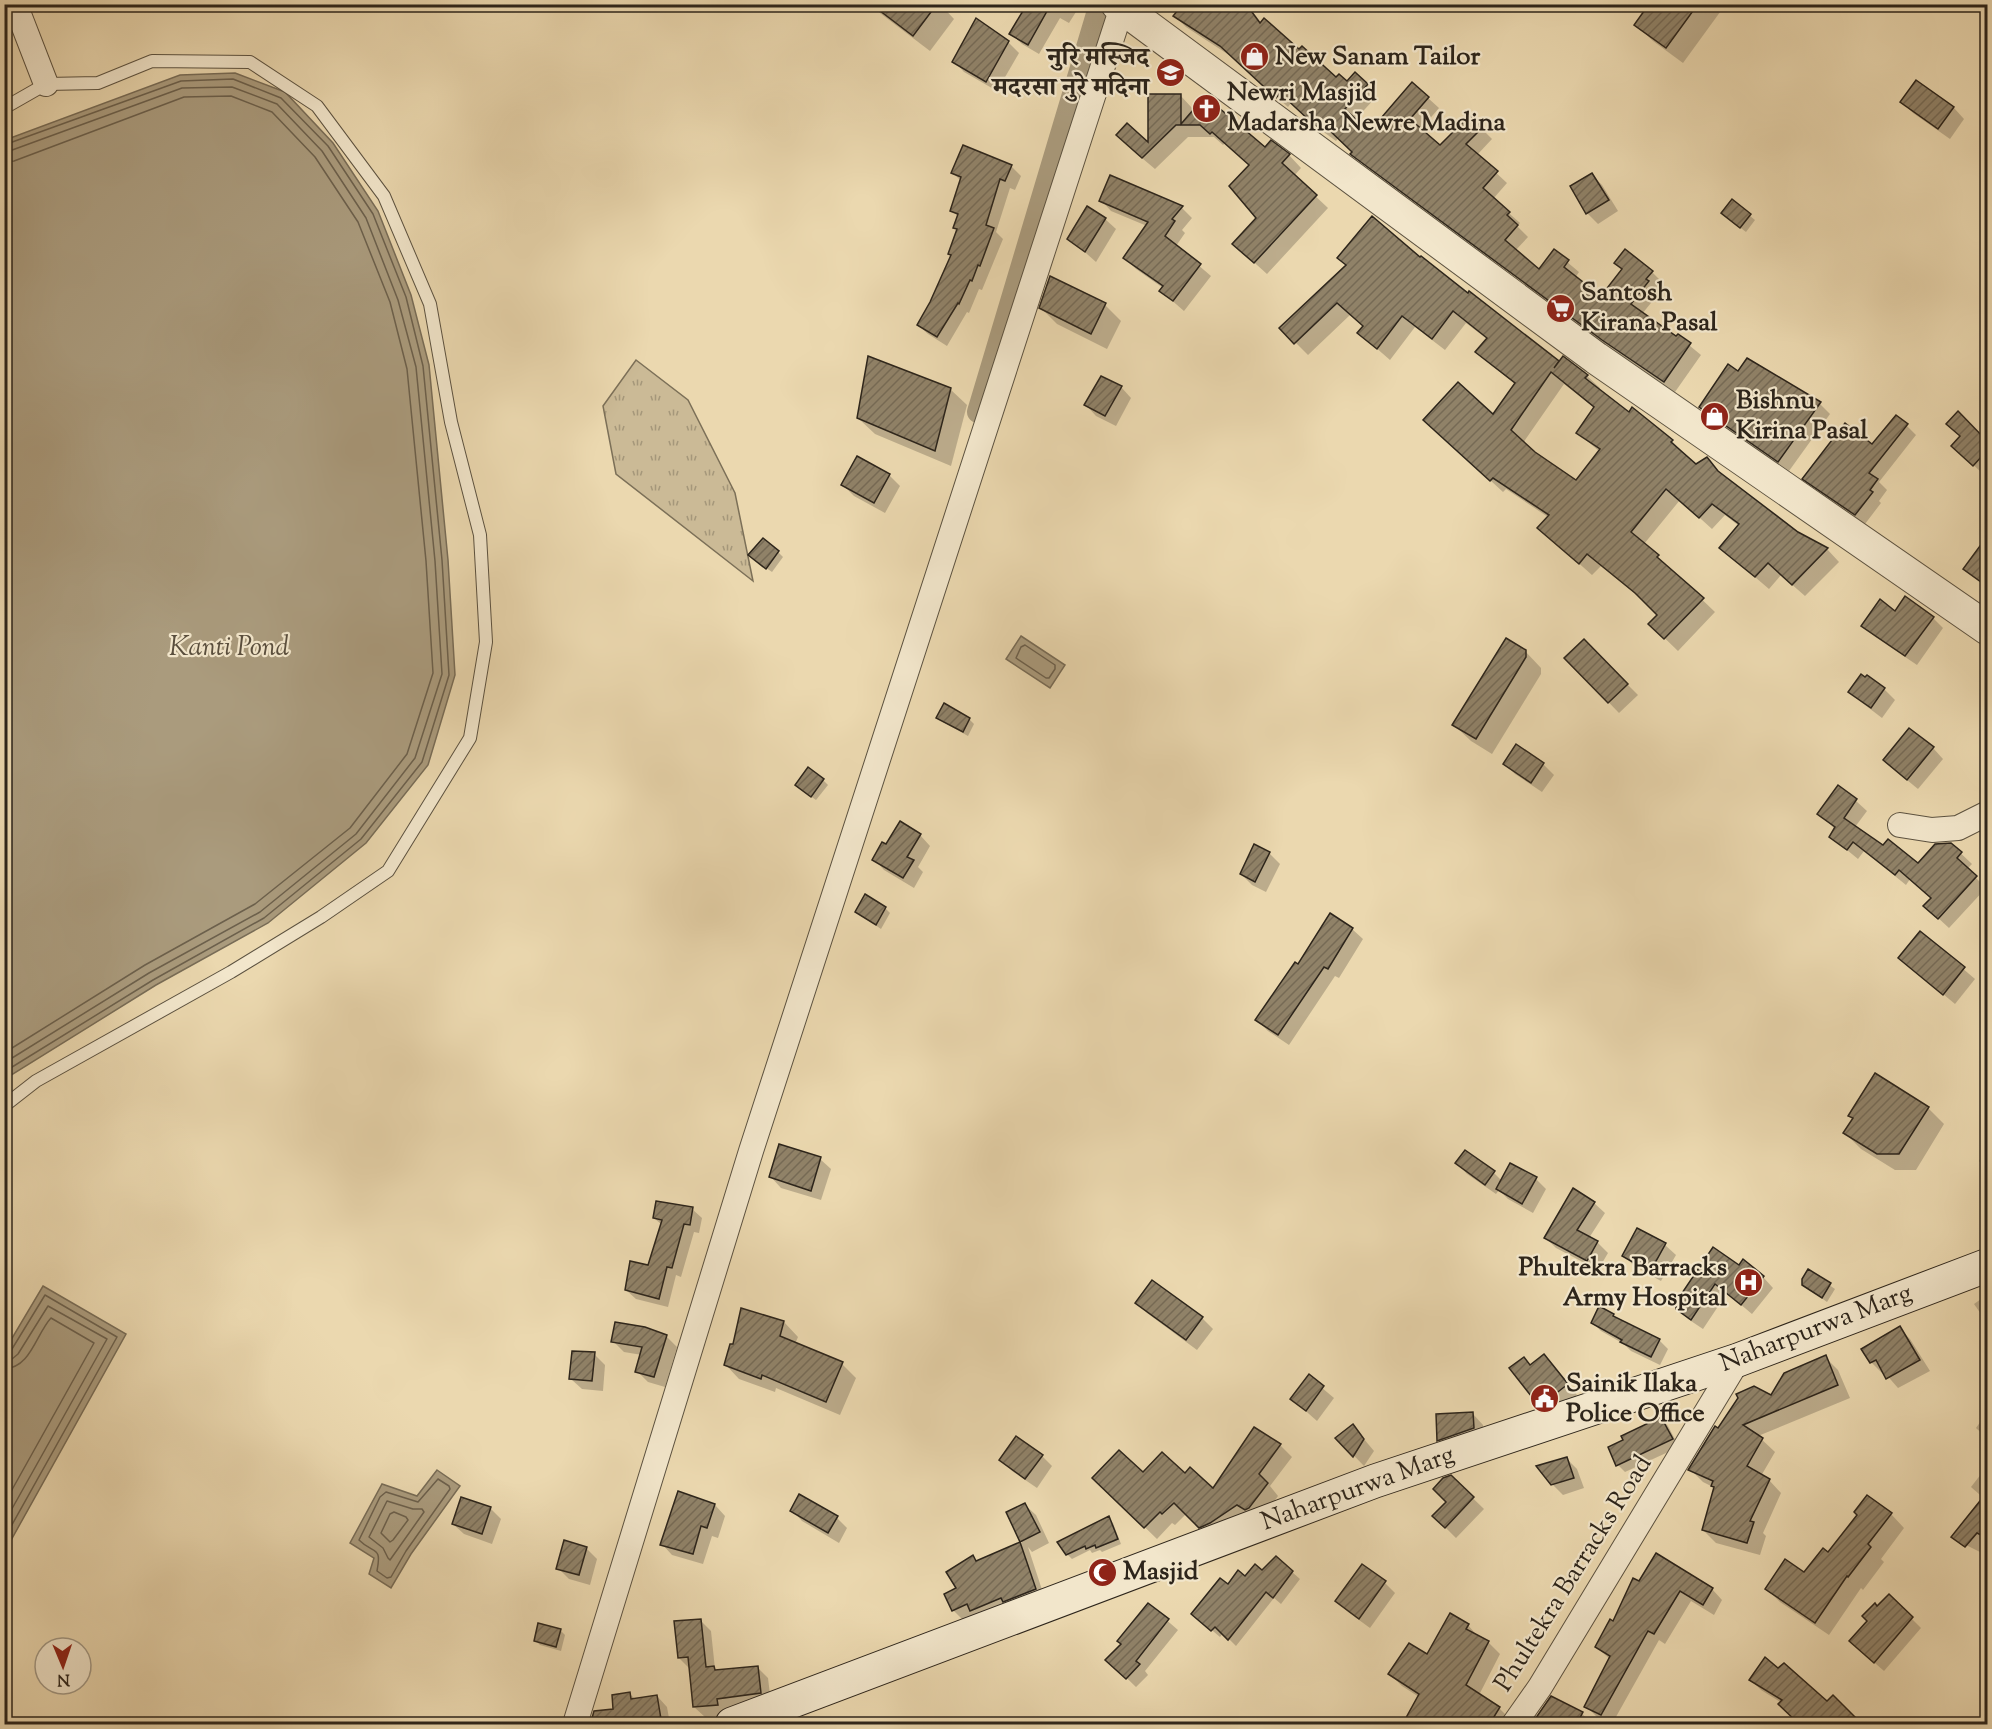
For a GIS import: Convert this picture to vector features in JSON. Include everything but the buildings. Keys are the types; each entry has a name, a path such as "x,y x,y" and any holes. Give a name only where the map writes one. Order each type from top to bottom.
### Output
{"main road":[{"name":"Naharpurwa Marg","path":"732,1725 1375,1480 1738,1360 1988,1265"}],"street":[{"path":"15,4 46,84"},
{"path":"575,1725 754,1140 1121,6 1596,358 1988,629"},
{"path":"1900,825 1932,830 1958,828 1988,813"},
{"name":"Phultekra Barracks Road","path":"1514,1725 1540,1687 1738,1360"}],"lane":[{"path":"4,108 46,84 98,83 152,61 250,62 317,106 384,196 430,304 451,422 480,535 486,642 470,738 388,871 321,918 231,972 36,1081 4,1106"}],"green space":[{"path":"636,360 688,400 735,493 753,581 616,474 603,406"}],"water":[{"name":"Kanti Pond","path":"235,73 285,92 333,143 378,211 411,295 429,365 448,560 455,675 428,765 366,843 268,923 156,985 5,1079 5,140 180,75"},
{"path":"1021,636 1065,665 1050,688 1006,659"},
{"path":"43,1286 126,1334 5,1551 5,1350"},
{"path":"437,1470 460,1486 411,1554 391,1588 369,1574 374,1558 350,1543 382,1484 417,1496"}],"waterway":[{"path":"978,412 1100,4"}],"place":[{"name":"New Sanam Tailor","path":"1254,57"},
{"name":"नुरि मस्जिद मदरसा नुरे मदिना","path":"1170,73"},
{"name":"Newri Masjid Madarsha Newre Madina","path":"1206,108"},
{"name":"Santosh Kirana Pasal","path":"1560,308"},
{"name":"Bishnu Kirina Pasal","path":"1715,416"},
{"name":"Phultekra Barracks Army Hospital","path":"1748,1283"},
{"name":"Sainik Ilaka Police Office","path":"1545,1399"},
{"name":"Masjid","path":"1102,1572"}]}
